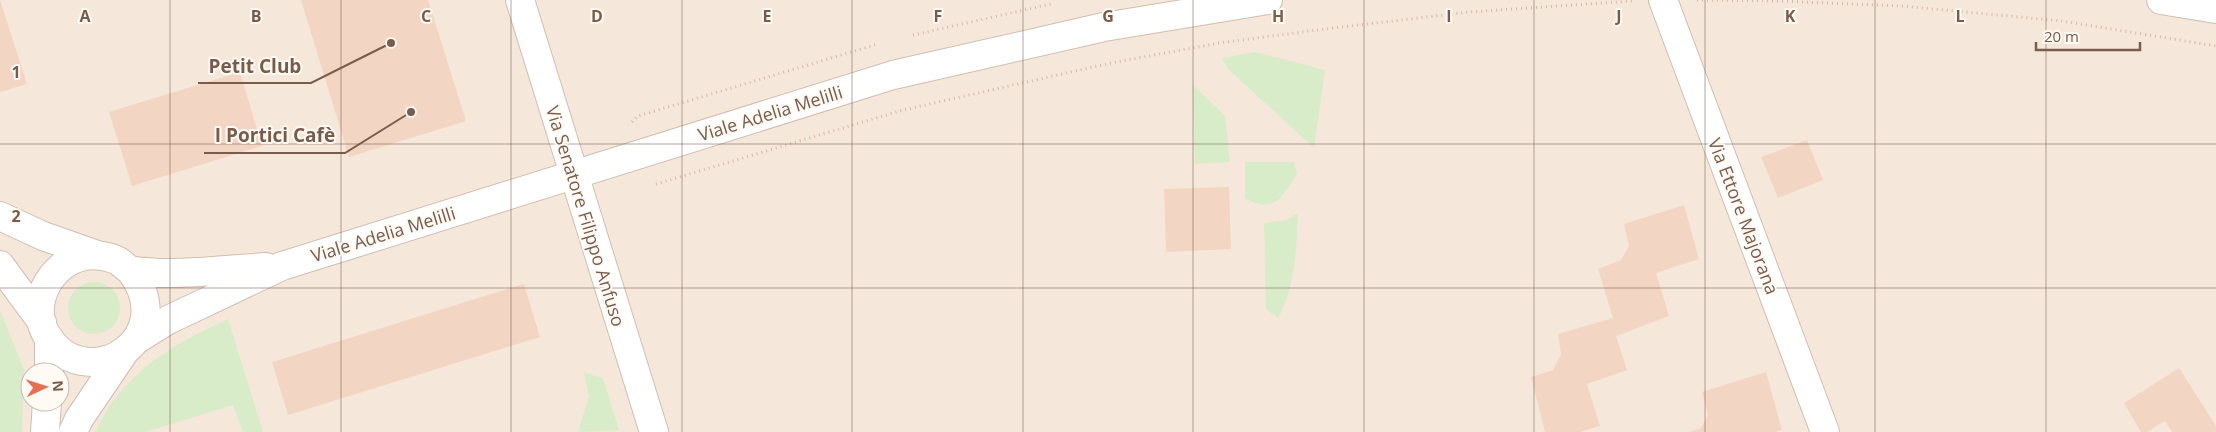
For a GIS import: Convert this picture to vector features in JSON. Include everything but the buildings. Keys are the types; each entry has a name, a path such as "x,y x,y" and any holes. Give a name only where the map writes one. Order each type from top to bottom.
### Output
{"street":[{"name":"Via Senatore Filippo Anfuso","path":"520,0 654,432"},
{"name":"Viale Adelia Melilli","path":"282,266 893,75 1104,27 1268,0"},
{"name":"Via Ettore Majorana","path":"1663,0 1824,432"},
{"path":"2161,0 2216,9"},
{"path":"0,216 42,236 116,260 130,270 142,289 146,312 143,327 89,403 73,432"},
{"path":"48,362 45,330 40,307 42,292 49,278 59,268 72,260 86,256 101,256"},
{"path":"0,265 60,351 75,359 92,362 109,359 168,320 282,266"},
{"path":"130,270 161,273 282,266"},
{"path":"45,432 46,412"}],"path":[{"path":"1691,0 1901,6 2062,21 2216,46"},
{"path":"650,183 659,184 903,110 1121,61 1219,43 1469,12 1642,1"}],"shaded area":[{"path":"0,0 2216,0 2216,432 0,432"}],"green space":[{"path":"1255,52 1325,70 1314,148 1228,69 1222,58"},
{"path":"1192,84 1225,116 1230,162 1195,164"},
{"path":"1245,162 1294,162 1297,174 1282,196 1270,204 1263,205 1245,198"},
{"path":"1298,213 1296,253 1292,280 1278,318 1266,309 1264,223 1286,220"},
{"path":"94,282 104,284 112,290 118,298 120,308 118,318 112,326 104,332 94,334 84,332 76,326 70,318 68,308 70,298 76,290 84,284"},
{"path":"0,310 21,362 20,412 23,412 22,432 0,432"},
{"path":"228,319 263,432 243,432 233,405 146,432 95,432 120,393 151,363 187,340"},
{"path":"584,372 603,378 619,430 578,432 589,396"}],"place":[{"name":"Petit Club","path":"391,43"},
{"name":"I Portici Cafè","path":"411,112"}]}
